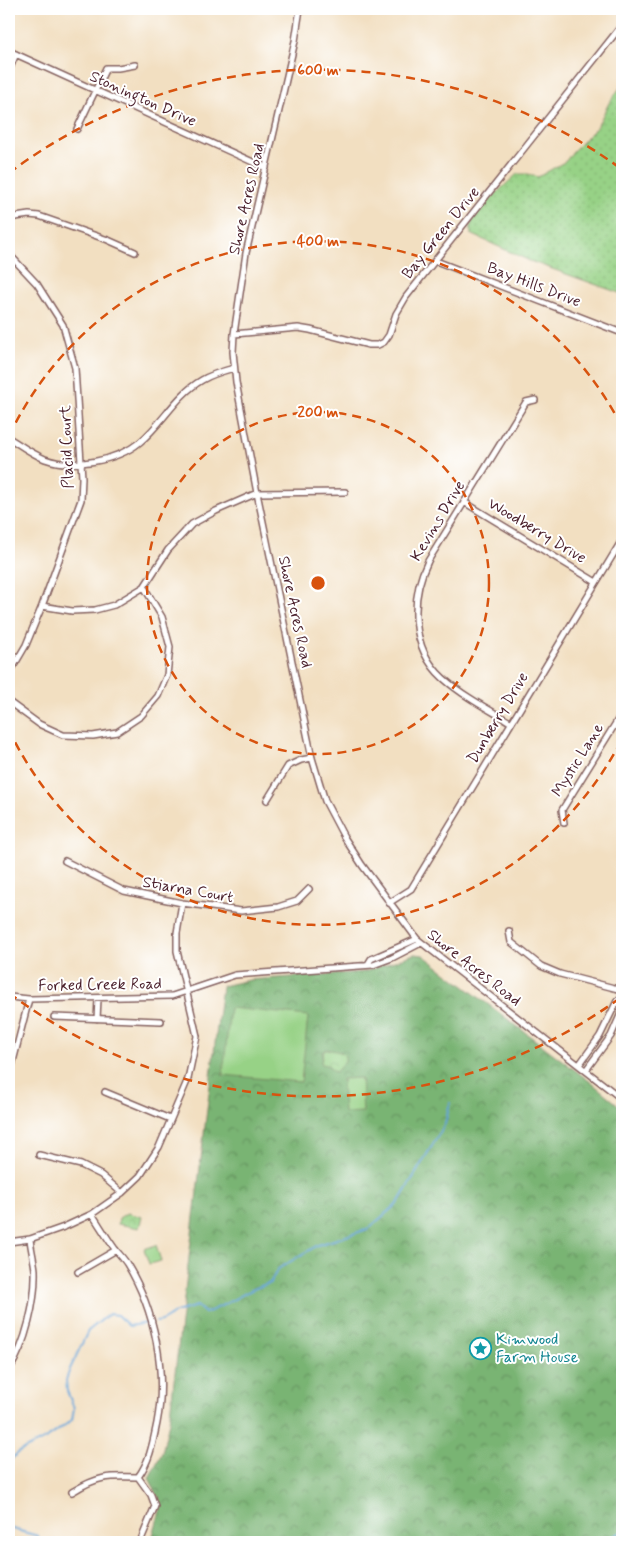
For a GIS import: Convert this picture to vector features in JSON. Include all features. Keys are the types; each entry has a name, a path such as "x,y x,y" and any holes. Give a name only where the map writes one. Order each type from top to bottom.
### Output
{"street":[{"name":"Shore Acres Road","path":"300,9 295,41 246,253 234,334 234,368 257,493 312,758 325,800 336,821 362,865 419,941 622,1099"},
{"name":"Bay Green Drive","path":"234,334 298,328 369,344 378,345 384,342 389,335 396,314 406,297 622,25"},
{"name":"Stonington Drive","path":"9,51 266,168"},
{"path":"9,70 16,54"},
{"path":"77,129 106,68 135,65"},
{"path":"9,218 29,215 46,218 108,240 134,252"},
{"name":"Placid Court","path":"9,254 38,284 63,325 75,368 82,478 81,500 42,606 26,646 9,674"},
{"name":"Bay Hills Drive","path":"436,261 622,333"},
{"path":"9,438 47,459 81,462 106,458 130,449 148,434 191,388 212,375 234,368"},
{"name":"Kevins Drive","path":"510,722 468,697 442,677 427,657 421,643 417,626 416,602 421,575 428,561 526,402 534,400"},
{"path":"42,606 72,611 95,610 114,605 144,587 168,550 192,524 257,493 345,492"},
{"name":"Woodberry Drive","path":"464,502 596,582"},
{"name":"Dunberry Drive","path":"389,903 411,889 510,722 622,540"},
{"path":"9,702 39,724 63,734 93,736 117,732 141,716 158,696 167,675 170,647 162,617 144,587"},
{"name":"Mystic Lane","path":"564,823 562,810 622,713"},
{"path":"266,800 288,766 301,760 312,758"},
{"name":"Stiarna Court","path":"64,861 124,891 241,911 278,907 297,901 309,890"},
{"path":"9,1242 30,1239 64,1227 92,1214 122,1193 140,1176 159,1147 188,1079 198,1036 177,951 177,933 182,902"},
{"path":"508,931 511,942 541,966 560,974 622,990"},
{"name":"Forked Creek Road","path":"9,997 28,999 98,999 172,996 235,974 373,965 392,958 419,941"},
{"path":"579,1065 600,1036 618,1001 622,997"},
{"path":"9,1077 28,999"},
{"path":"97,1019 98,999"},
{"path":"586,1070 611,1036 622,1011"},
{"path":"54,1017 161,1021"},
{"path":"105,1092 170,1119"},
{"path":"39,1155 81,1164 101,1174 122,1193"},
{"path":"92,1214 127,1264 141,1292 156,1337 161,1375 159,1413 154,1441 146,1466 138,1477"},
{"path":"9,1370 14,1362 31,1316 35,1270 30,1239"},
{"path":"78,1272 116,1250"},
{"path":"72,1492 88,1483 109,1476 138,1477"},
{"path":"138,1477 151,1495 155,1506 140,1542"}],"green space":[{"path":"622,85 622,294 530,261 471,234 471,225 477,213 517,174 528,174 538,177 566,161 573,151 597,127 609,103"},
{"path":"414,954 423,955 592,1083 622,1108 622,1536 609,1542 151,1542 162,1504 149,1478 162,1453 169,1422 222,986 249,980 364,972"},
{"path":"230,1008 308,1016 301,1082 223,1075"},
{"path":"326,1049 341,1052 345,1056 345,1061 336,1072 321,1062 323,1051"},
{"path":"361,1078 363,1112 344,1113 342,1079"},
{"path":"127,1213 142,1217 139,1228 118,1224 119,1218"},
{"path":"156,1245 161,1261 149,1264 144,1249"}],"waterway":[{"path":"156,1322 162,1321 176,1312 197,1306 205,1313 213,1310 253,1289 270,1283 278,1269 318,1245 368,1229 398,1203 445,1124 450,1103"},
{"path":"9,1463 20,1451 49,1437 72,1420 74,1408 67,1391 66,1380 88,1331 109,1314 117,1315 129,1326 147,1323"},
{"path":"9,1528 38,1536 41,1542"},
{"path":"601,1542 622,1532"}],"place":[{"name":"Kimwood Farm House","path":"480,1348"}]}
